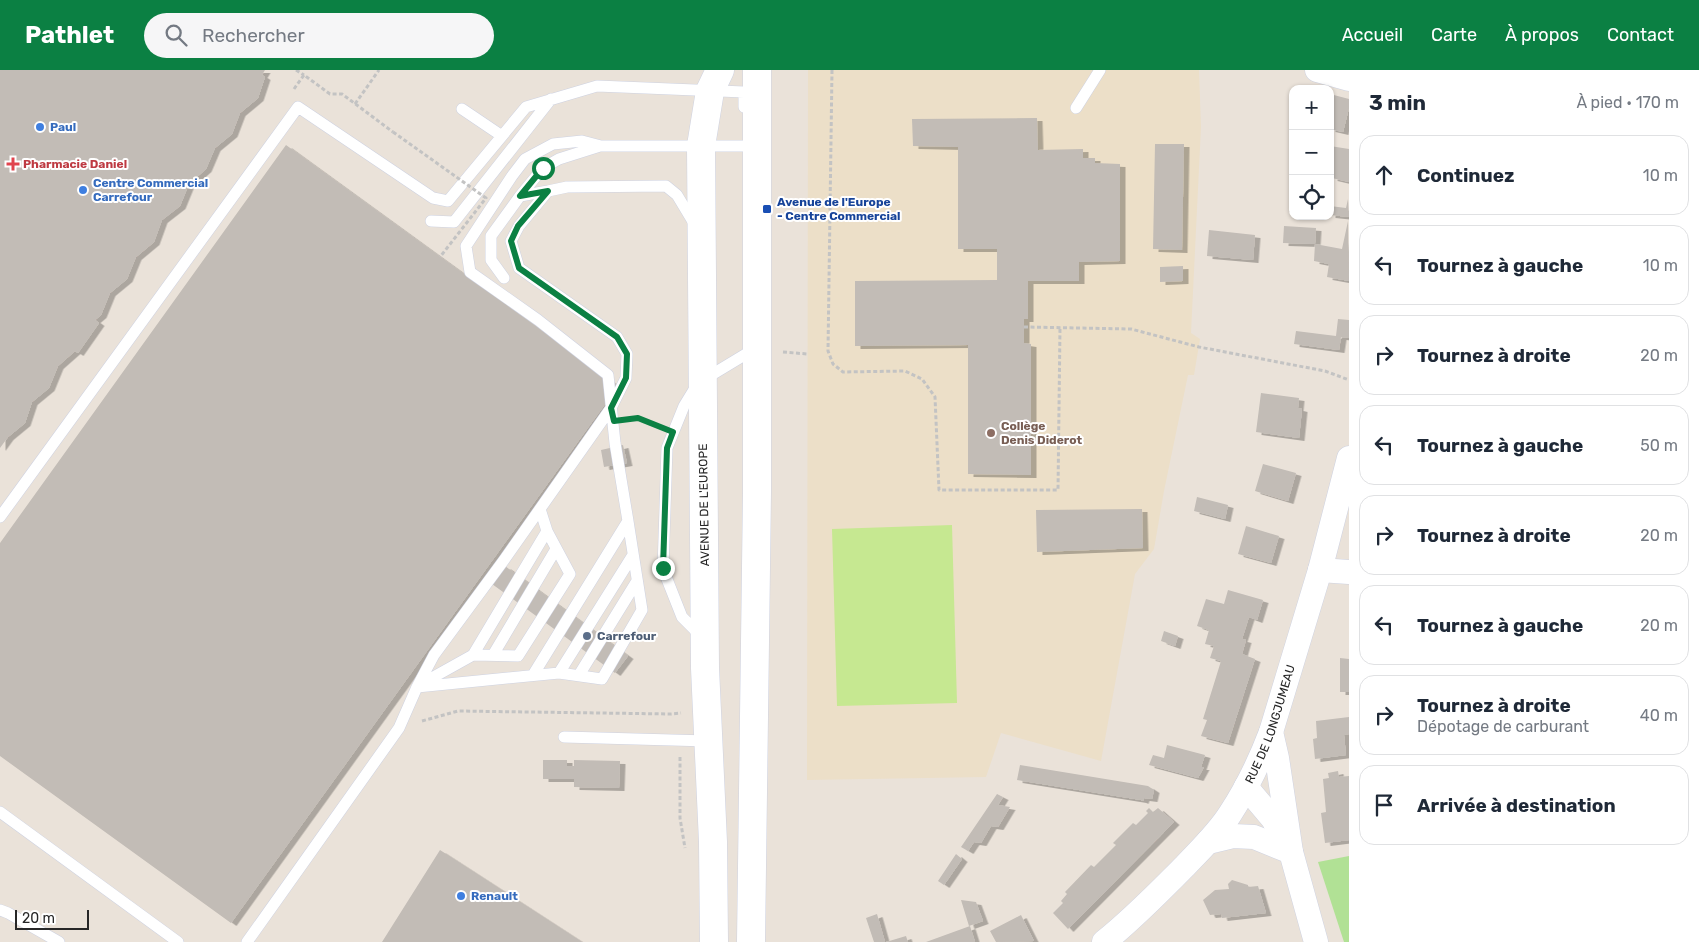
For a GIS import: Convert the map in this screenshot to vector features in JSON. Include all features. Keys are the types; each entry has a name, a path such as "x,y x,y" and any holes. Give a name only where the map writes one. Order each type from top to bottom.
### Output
{"main road":[{"path":"751,942 757,492 766,350 747,146 757,70"},
{"name":"AVENUE DE L'EUROPE","path":"714,942 713,842 705,640 701,146 715,80"}],"street":[{"path":"1317,70 1349,79"},
{"name":"RUE DE LONGJUMEAU","path":"1104,942 1150,902 1208,842 1229,816 1262,756 1320,570 1349,458"},
{"path":"1320,570 1349,572"},
{"path":"1271,732 1278,758 1291,852 1316,942"},
{"path":"1246,787 1273,819 1291,852"},
{"path":"1208,842 1233,836 1254,838 1291,852"}],"lane":[{"path":"1076,108 1100,70"},
{"path":"0,518 298,107 433,198 448,201 526,107 597,86 715,80 744,92 744,119"},
{"path":"431,221 454,222 551,99"},
{"path":"462,109 502,136"},
{"path":"417,686 559,674 602,679 642,610 615,443 608,375 538,320 470,272 466,246 525,159 553,144 582,141 601,146 747,146"},
{"path":"504,278 491,260 491,236 520,196 543,168 559,159 601,146"},
{"path":"520,196 567,187 666,186 676,195 703,237"},
{"path":"247,942 399,728 417,686 434,655 611,408 626,378 627,354 617,337 519,268 511,241 518,226 548,191"},
{"path":"705,640 682,616 663,568 667,448 684,406 695,388 703,380 766,350 746,318 746,308"},
{"path":"417,686 473,655 518,656 570,574 547,531 540,509"},
{"path":"533,675 628,520"},
{"path":"473,655 547,531"},
{"path":"493,655 556,549"},
{"path":"559,674 633,555"},
{"path":"579,675 637,581"},
{"path":"564,737 708,737"},
{"path":"0,812 178,942"},
{"path":"0,910 59,942"}],"path":[{"path":"296,70 304,75"},
{"path":"355,104 379,70"},
{"path":"832,70 828,351 833,364 843,372 905,371 922,379 935,398 939,490 1058,490 1060,327"},
{"path":"342,94 486,198 440,257"},
{"path":"1024,327 1131,329 1199,347 1325,371 1349,380"},
{"path":"766,350 807,354"},
{"path":"614,421 638,418 673,432"},
{"path":"399,728 458,711 671,714 685,712"}],"shaded area":[{"name":"Collège Denis Diderot","path":"808,70 1199,70 1201,127 1191,333 1200,339 1194,375 1188,375 1154,549 1135,574 1101,761 1001,733 986,777 807,780"}],"green space":[{"path":"952,525 957,703 837,706 832,529"},
{"path":"1349,856 1349,942 1344,942 1318,862"}],"building":[{"name":"Centre Commercial Carrefour","path":"0,70 265,70 262,75 265,77 258,98 240,113 232,134 215,148 206,169 189,184 180,206 162,220 154,242 136,257 127,279 110,293 101,315 95,320 99,323 78,353 75,351 58,366 49,388 32,402 25,423 8,437 0,448"},
{"path":"1334,95 1349,99 1349,108 1343,132 1334,130"},
{"path":"1037,118 1038,150 1083,149 1083,158 1095,158 1095,163 1120,164 1120,261 1079,262 1079,281 1028,281 1028,319 1024,319 1024,343 1031,344 1031,475 968,474 968,345 855,346 855,281 997,280 997,249 958,249 958,147 913,146 912,119"},
{"path":"1155,144 1184,144 1182,250 1153,249"},
{"path":"286,145 618,386 231,923 0,756 0,543"},
{"path":"1334,147 1349,149 1349,182 1334,178"},
{"path":"1348,199 1349,217 1334,215 1334,206 1346,208"},
{"path":"1348,221 1349,281 1327,277 1329,264 1314,261 1315,244 1342,249"},
{"path":"1284,226 1316,228 1315,244 1283,243"},
{"path":"1209,230 1255,235 1253,260 1207,256"},
{"path":"1183,266 1183,281 1160,282 1160,267"},
{"path":"1338,319 1349,320 1349,338 1341,337 1339,350 1294,344 1296,331 1336,336"},
{"path":"1261,393 1299,398 1298,408 1302,409 1299,438 1256,432"},
{"path":"623,445 627,463 604,467 601,450"},
{"path":"1263,464 1296,473 1288,501 1255,491"},
{"path":"1197,497 1228,505 1225,519 1194,511"},
{"path":"1142,509 1143,548 1037,552 1036,510"},
{"path":"1246,526 1279,536 1271,563 1238,554"},
{"path":"505,566 628,656 615,673 492,584"},
{"path":"1228,590 1263,600 1257,620 1249,617 1242,639 1246,640 1242,654 1255,659 1228,743 1201,736 1207,720 1203,719 1221,661 1210,658 1214,646 1205,644 1209,630 1197,626 1206,599 1224,604"},
{"path":"1164,631 1178,636 1175,646 1161,641"},
{"path":"1340,658 1349,659 1349,692 1340,692"},
{"path":"1349,717 1349,734 1344,735 1346,755 1315,759 1313,739 1317,738 1316,721"},
{"path":"1167,745 1205,755 1201,767 1204,767 1198,778 1149,765 1153,755 1164,758"},
{"path":"543,760 567,760 567,766 574,766 574,760 620,761 619,788 574,787 574,779 543,779"},
{"path":"1020,765 1148,786 1154,790 1152,799 1144,798 1143,801 1017,780"},
{"path":"1338,771 1339,777 1349,776 1349,840 1325,843 1321,813 1326,812 1323,779 1329,778 1328,773"},
{"path":"997,794 1003,797 998,805 1010,807 998,827 991,826 981,843 974,842 968,851 961,847"},
{"path":"1149,808 1153,812 1158,808 1174,822 1068,929 1053,913 1063,903 1061,901 1067,894 1065,892 1091,865 1094,867 1116,845 1113,843 1133,823 1136,825 1148,813 1146,811"},
{"name":"Renault","path":"440,850 582,942 382,942"},
{"path":"956,854 962,859 944,885 938,881"},
{"path":"1232,880 1248,885 1248,887 1258,886 1266,913 1222,918 1221,914 1210,915 1203,900 1215,890 1229,889 1228,884"},
{"path":"961,900 976,902 983,921 969,926"},
{"path":"877,914 885,942 874,942 866,918"},
{"path":"1021,915 1034,941 996,942 990,931"},
{"path":"970,926 975,942 926,942"},
{"path":"906,936 908,942 886,942"}],"place":[{"name":"Paul","path":"40,127"},
{"name":"Pharmacie Daniel","path":"13,164"},
{"name":"Centre Commercial Carrefour","path":"83,190"},
{"name":"Avenue de l'Europe - Centre Commercial","path":"767,209"},
{"name":"Collège Denis Diderot","path":"991,433"},
{"name":"Carrefour","path":"587,636"},
{"name":"Renault","path":"461,896"}],"route":[{"path":"543,168 520,196 548,191 518,226 511,241 519,268 617,337 627,354 626,378 611,408 614,421 638,418 673,432 667,448 663,568"}]}
